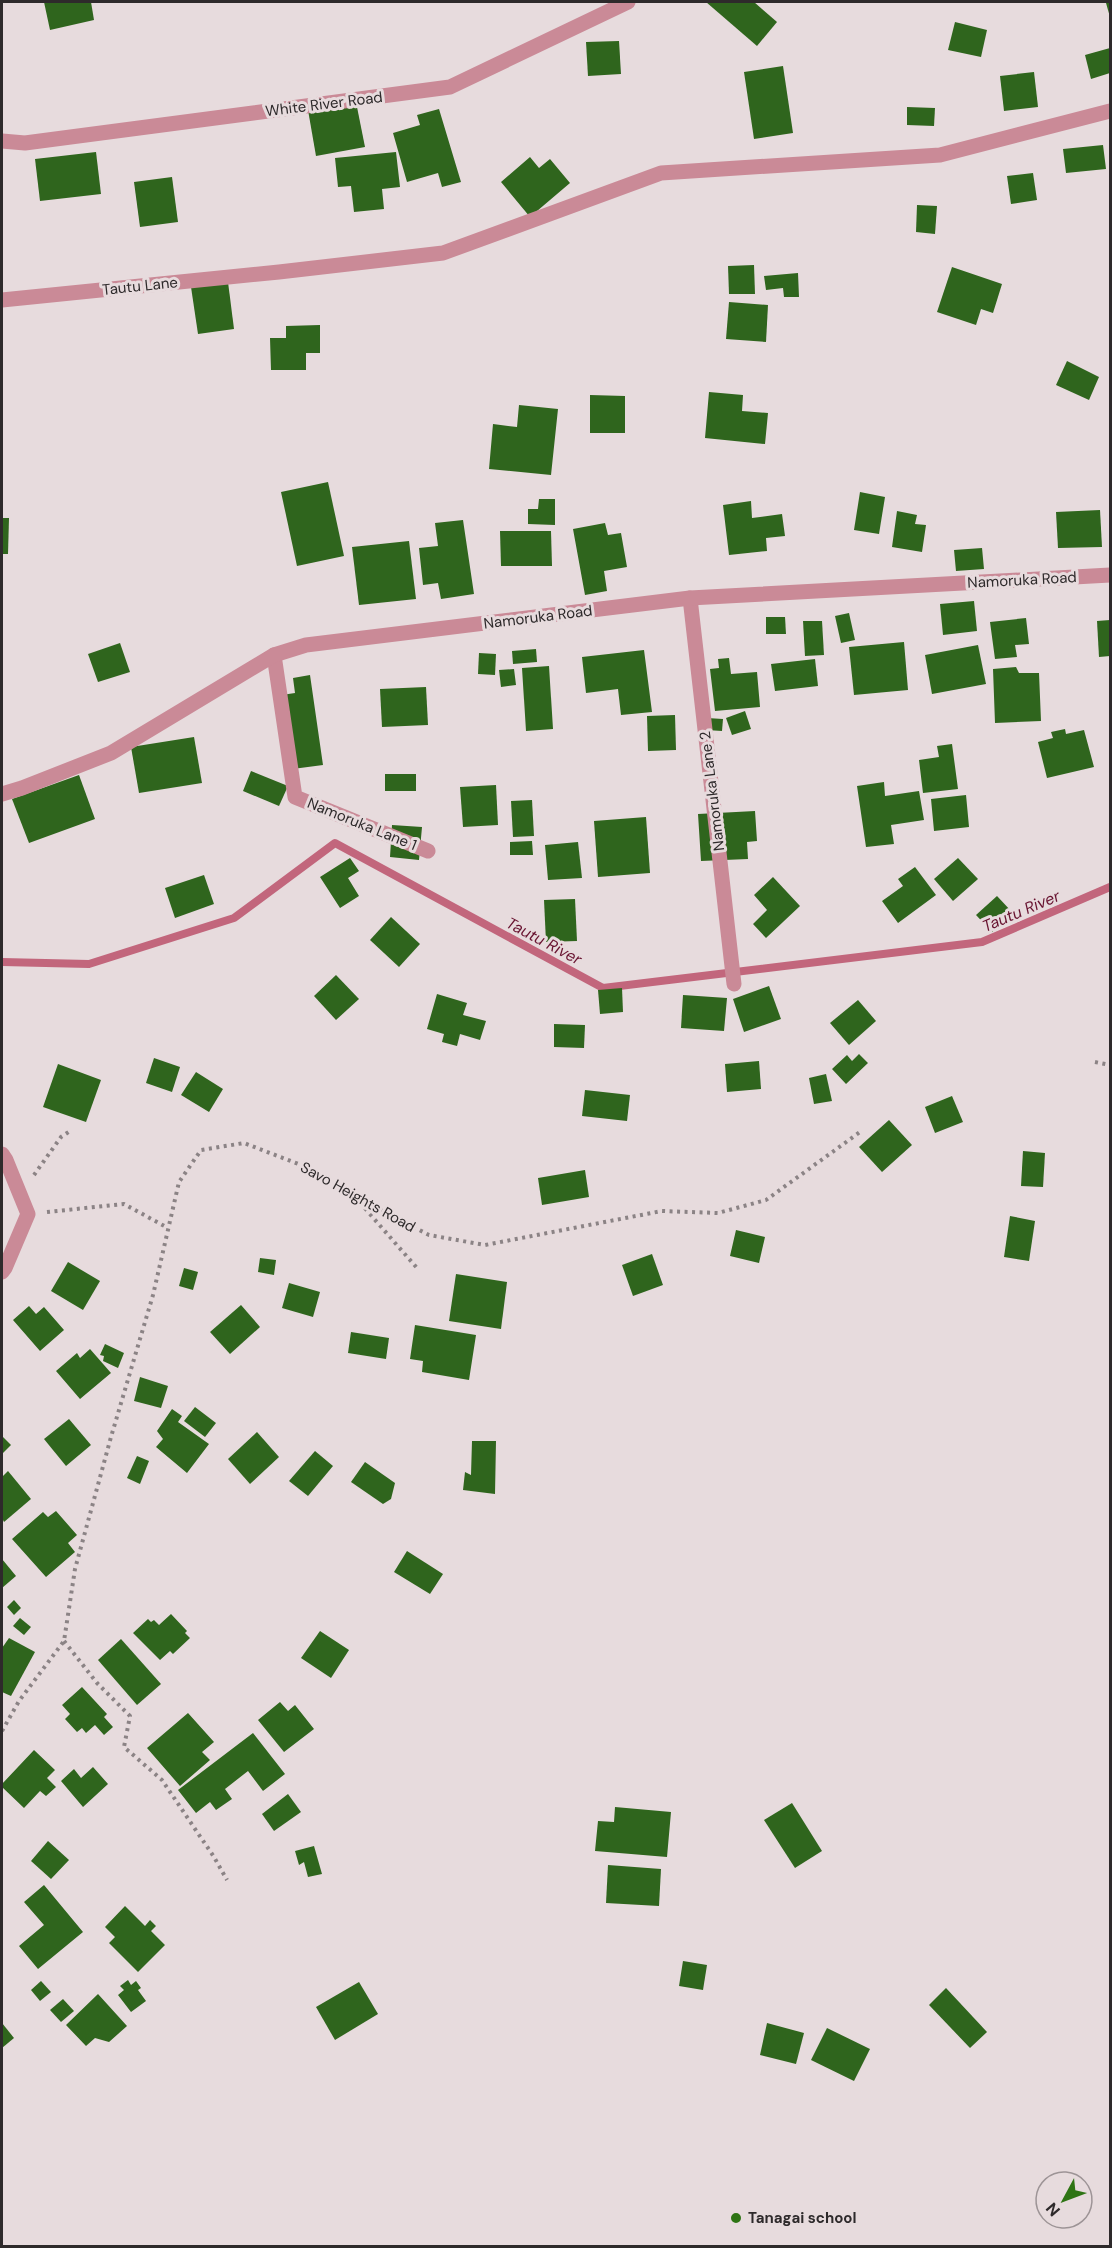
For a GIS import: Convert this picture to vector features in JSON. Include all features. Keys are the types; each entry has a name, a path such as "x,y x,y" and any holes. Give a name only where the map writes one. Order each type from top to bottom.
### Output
{"street":[{"name":"White River Road","path":"2,141 25,143 450,87 628,2"},
{"name":"Tautu Lane","path":"2,300 443,253 661,173 940,155 1110,111"},
{"name":"Namoruka Road","path":"2,794 111,753 274,655 321,642 690,598 1110,575"},
{"name":"Namoruka Lane 2","path":"690,598 734,984"},
{"name":"Namoruka Lane 1","path":"274,655 295,797 428,850"},
{"path":"2,1154 28,1214 2,1272"}],"path":[{"path":"1095,1062 1110,1065"},
{"path":"20,1195 61,1137 69,1131"},
{"name":"Savo Heights Road","path":"64,1641 75,1569 153,1295 179,1182 201,1150 244,1143 314,1170 429,1235 485,1245 662,1211 718,1213 766,1200 860,1132"},
{"path":"350,1192 417,1268"},
{"path":"28,1214 124,1204 168,1228"},
{"path":"2,1731 19,1701 64,1641 97,1683 129,1716 124,1747 162,1780 214,1857 226,1880"}],"building":[{"path":"44,2 91,2 94,20 50,30"},
{"path":"706,2 754,2 777,22 757,46"},
{"path":"1110,2 1110,17 1106,3"},
{"path":"955,22 987,30 981,57 948,50"},
{"path":"619,41 621,74 588,76 586,42"},
{"path":"1110,48 1110,73 1091,79 1085,55"},
{"path":"783,66 793,133 754,139 744,72"},
{"path":"1034,72 1038,107 1004,111 1000,76"},
{"path":"356,102 365,147 316,156 308,110"},
{"path":"907,107 935,108 934,126 907,125"},
{"path":"439,109 461,182 442,187 438,173 407,182 393,133 420,125 417,115"},
{"path":"1103,145 1106,169 1066,173 1063,149"},
{"path":"96,152 101,194 40,201 35,159"},
{"path":"396,152 400,187 382,189 384,209 354,212 351,186 338,187 335,158"},
{"path":"530,157 539,168 550,159 570,183 530,217 501,182"},
{"path":"1033,173 1037,200 1011,204 1007,176"},
{"path":"172,177 178,222 140,227 134,182"},
{"path":"917,205 937,206 935,234 916,232"},
{"path":"754,265 755,294 729,294 728,266"},
{"path":"952,267 1002,284 993,313 981,309 976,325 937,312"},
{"path":"798,273 799,297 784,297 783,288 766,290 764,276"},
{"path":"228,282 234,329 198,334 191,287"},
{"path":"729,302 768,305 766,342 726,339"},
{"path":"320,325 320,353 306,353 306,370 271,370 270,338 286,338 286,326"},
{"path":"1067,361 1099,377 1089,400 1056,385"},
{"path":"709,392 743,395 742,411 768,413 765,444 705,438"},
{"path":"590,395 625,396 625,433 590,433"},
{"path":"519,405 558,409 551,475 489,469 493,424 517,427"},
{"path":"328,482 344,556 297,566 281,492"},
{"path":"860,492 885,497 879,534 854,530"},
{"path":"539,499 555,499 555,525 528,524 528,509 538,509"},
{"path":"751,501 752,518 782,514 785,536 766,538 767,551 729,555 723,505"},
{"path":"1100,510 1102,547 1058,548 1056,512"},
{"path":"897,511 917,515 915,524 926,525 922,552 892,547"},
{"path":"2,518 9,518 8,554 2,554"},
{"path":"463,520 474,594 441,599 438,583 423,585 419,548 438,546 435,523"},
{"path":"605,523 608,535 621,533 627,567 604,571 607,591 585,595 573,529"},
{"path":"500,531 551,531 552,566 501,566"},
{"path":"409,541 416,599 359,605 352,547"},
{"path":"982,548 984,569 956,571 954,550"},
{"path":"974,601 977,631 943,635 940,604"},
{"path":"849,613 855,640 841,643 835,616"},
{"path":"766,617 785,617 786,634 766,634"},
{"path":"1026,618 1029,644 1015,645 1017,657 995,659 990,622"},
{"path":"1110,620 1110,656 1099,657 1097,621"},
{"path":"803,621 822,621 824,655 805,656"},
{"path":"904,642 908,690 854,695 849,647"},
{"path":"120,643 130,672 98,682 88,654"},
{"path":"978,645 986,684 932,694 925,655"},
{"path":"536,649 537,662 513,664 512,651"},
{"path":"644,650 652,712 621,715 618,689 586,693 582,657"},
{"path":"479,653 496,654 495,675 478,674"},
{"path":"729,658 731,674 757,672 760,707 715,711 710,669 719,668 718,659"},
{"path":"815,659 818,686 775,691 771,664"},
{"path":"549,666 553,729 526,731 522,668"},
{"path":"1016,667 1019,673 1039,673 1041,721 995,723 993,669"},
{"path":"514,669 516,685 501,687 499,670"},
{"path":"310,675 323,765 285,770 275,696 295,693 293,678"},
{"path":"426,687 428,725 382,727 380,689"},
{"path":"745,711 751,729 732,735 726,718"},
{"path":"675,715 676,750 648,751 647,716"},
{"path":"707,718 723,719 722,731 706,730"},
{"path":"1065,729 1066,734 1084,730 1094,767 1047,778 1038,742 1053,738 1051,732"},
{"path":"194,737 202,783 139,793 131,747"},
{"path":"952,744 958,789 923,793 919,760 939,757 937,746"},
{"path":"251,771 288,786 279,806 243,791"},
{"path":"385,774 416,774 416,791 385,791"},
{"path":"79,775 95,819 29,843 12,799"},
{"path":"884,782 885,796 919,791 924,820 891,825 894,844 866,847 857,786"},
{"path":"496,785 498,825 463,827 460,787"},
{"path":"966,795 969,827 934,831 931,799"},
{"path":"532,800 534,836 513,837 511,801"},
{"path":"755,811 757,841 747,842 748,859 701,861 698,814"},
{"path":"646,817 650,873 598,877 594,821"},
{"path":"392,825 422,827 419,860 390,857"},
{"path":"532,841 533,855 510,855 510,842"},
{"path":"578,842 582,878 548,880 545,845"},
{"path":"350,858 359,871 348,878 359,896 340,908 320,877"},
{"path":"958,858 978,879 953,901 934,879"},
{"path":"915,867 936,895 898,923 882,901 903,886 898,879"},
{"path":"204,875 214,904 175,918 165,888"},
{"path":"773,877 800,906 766,938 753,924 767,910 754,895"},
{"path":"997,896 1012,912 992,932 976,915"},
{"path":"575,899 577,941 546,942 544,900"},
{"path":"391,917 420,944 399,967 370,940"},
{"path":"336,975 359,999 336,1020 314,996"},
{"path":"769,986 781,1019 744,1032 733,999"},
{"path":"622,988 623,1012 600,1014 598,990"},
{"path":"437,994 467,1003 463,1015 486,1021 480,1040 460,1034 457,1046 442,1042 444,1034 427,1029"},
{"path":"683,995 727,998 724,1031 681,1028"},
{"path":"858,1000 876,1021 849,1045 830,1023"},
{"path":"554,1024 585,1025 584,1048 554,1047"},
{"path":"859,1054 868,1063 846,1084 832,1069 847,1055 852,1061"},
{"path":"154,1058 180,1067 172,1092 146,1083"},
{"path":"759,1061 761,1089 727,1092 725,1064"},
{"path":"58,1064 101,1080 86,1122 43,1107"},
{"path":"196,1072 223,1089 209,1112 181,1095"},
{"path":"826,1074 832,1101 814,1104 809,1078"},
{"path":"585,1090 630,1095 627,1121 582,1116"},
{"path":"952,1096 963,1122 935,1133 925,1107"},
{"path":"889,1120 912,1145 882,1172 859,1147"},
{"path":"1023,1151 1045,1153 1043,1187 1021,1186"},
{"path":"585,1170 589,1197 542,1205 538,1178"},
{"path":"1010,1216 1035,1221 1029,1261 1004,1257"},
{"path":"736,1230 765,1237 759,1263 730,1256"},
{"path":"652,1254 663,1285 633,1296 622,1265"},
{"path":"260,1258 276,1260 274,1275 258,1272"},
{"path":"68,1262 100,1281 83,1310 51,1291"},
{"path":"184,1268 198,1272 193,1290 179,1286"},
{"path":"456,1274 507,1282 501,1329 449,1321"},
{"path":"289,1283 320,1292 313,1317 282,1308"},
{"path":"241,1305 260,1327 230,1354 210,1332"},
{"path":"29,1306 36,1314 44,1307 64,1330 40,1351 13,1320"},
{"path":"415,1325 476,1335 469,1380 422,1372 423,1361 410,1359"},
{"path":"351,1332 389,1338 386,1359 348,1353"},
{"path":"105,1344 124,1353 118,1368 103,1361 104,1356 100,1355"},
{"path":"90,1349 111,1373 80,1399 56,1371 77,1353 80,1358"},
{"path":"140,1377 168,1386 161,1408 134,1401"},
{"path":"195,1407 216,1423 205,1437 184,1421"},
{"path":"172,1409 182,1416 178,1422 209,1444 187,1473 156,1447 163,1439 157,1431"},
{"path":"69,1419 91,1445 66,1466 44,1439"},
{"path":"257,1432 279,1457 250,1484 228,1459"},
{"path":"2,1436 11,1445 2,1454"},
{"path":"472,1441 496,1441 495,1494 463,1490 465,1472 471,1475"},
{"path":"315,1451 333,1466 308,1496 289,1481"},
{"path":"137,1456 149,1461 140,1484 127,1478"},
{"path":"365,1462 395,1483 391,1499 383,1504 351,1482"},
{"path":"8,1471 31,1499 4,1522 2,1518 2,1477"},
{"path":"56,1511 77,1535 68,1543 75,1552 46,1577 12,1539 43,1512 48,1517"},
{"path":"407,1551 443,1574 430,1594 394,1572"},
{"path":"2,1559 16,1576 2,1588"},
{"path":"14,1600 21,1608 14,1615 7,1607"},
{"path":"171,1614 187,1631 185,1633 190,1638 173,1654 170,1651 160,1660 133,1633 148,1619 151,1622 154,1620 159,1625"},
{"path":"20,1618 31,1627 24,1635 13,1626"},
{"path":"320,1631 349,1650 331,1678 301,1658"},
{"path":"9,1638 35,1652 11,1696 2,1692 2,1648"},
{"path":"121,1639 161,1684 137,1705 98,1660"},
{"path":"82,1687 107,1714 104,1717 113,1727 104,1735 95,1725 86,1733 82,1728 77,1732 65,1719 70,1714 62,1705"},
{"path":"280,1702 288,1711 295,1705 314,1729 284,1752 258,1720"},
{"path":"188,1713 214,1742 202,1752 210,1760 180,1786 147,1748"},
{"path":"253,1733 285,1774 263,1791 248,1771 225,1789 232,1799 216,1810 210,1802 196,1813 178,1790"},
{"path":"34,1750 55,1770 47,1778 56,1787 46,1796 40,1791 24,1808 2,1787 2,1784"},
{"path":"93,1767 108,1784 83,1807 61,1781 74,1769 81,1778"},
{"path":"288,1794 301,1812 274,1831 262,1814"},
{"path":"792,1803 822,1851 795,1868 764,1820"},
{"path":"615,1807 671,1812 667,1857 595,1851 598,1821 614,1822"},
{"path":"48,1841 69,1860 51,1879 31,1861"},
{"path":"314,1846 322,1874 308,1877 304,1862 299,1865 295,1851"},
{"path":"608,1865 661,1869 659,1906 606,1903"},
{"path":"44,1885 83,1932 38,1969 19,1946 44,1925 24,1902"},
{"path":"125,1906 145,1926 150,1920 156,1926 151,1931 165,1945 138,1972 109,1943 115,1937 105,1927"},
{"path":"683,1961 707,1965 703,1990 679,1986"},
{"path":"128,1980 131,1985 136,1981 141,1988 138,1990 146,2001 131,2012 118,1995 124,1990 120,1986"},
{"path":"41,1981 51,1992 40,2001 31,1990"},
{"path":"359,1982 378,2014 335,2040 316,2007"},
{"path":"946,1988 987,2032 970,2048 929,2005"},
{"path":"98,1994 127,2026 109,2042 95,2038 86,2046 66,2025"},
{"path":"63,1999 74,2011 61,2022 50,2010"},
{"path":"2,2023 14,2038 2,2048"},
{"path":"767,2023 804,2033 796,2064 760,2055"},
{"path":"827,2028 870,2049 854,2081 811,2060"}],"waterway":[{"name":"Tautu River","path":"2,962 89,964 234,918 335,843 603,988 982,942 1110,887"}],"place":[{"name":"Tanagai school","path":"736,2218"}]}
